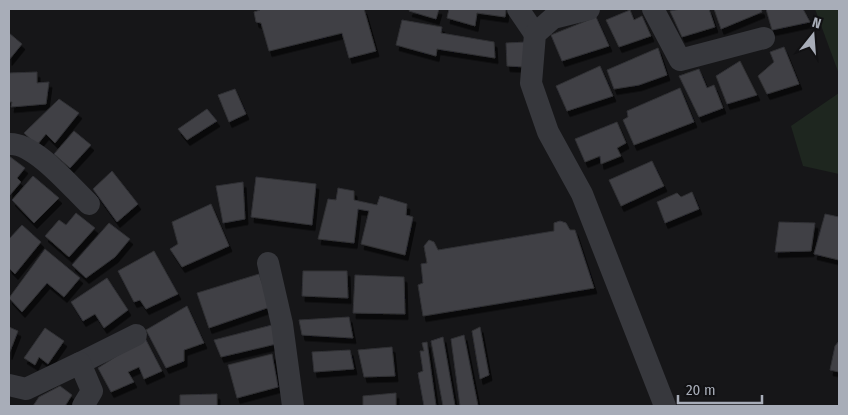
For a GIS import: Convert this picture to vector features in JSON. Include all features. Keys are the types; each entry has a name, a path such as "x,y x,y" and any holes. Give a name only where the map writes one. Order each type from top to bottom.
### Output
{"street":[{"path":"518,9 535,34 531,83 545,124 582,194 665,406"},
{"path":"535,34 553,18 589,9"},
{"path":"653,9 680,60 764,38"},
{"path":"9,144 14,144 36,153 89,204"},
{"path":"268,263 282,324 293,406"},
{"path":"9,386 26,389 136,335"},
{"path":"80,364 92,391 83,406"}],"shaded area":[{"path":"815,9 839,9 839,74"},
{"path":"839,93 839,174 803,166 791,126"}],"building":[{"path":"260,9 364,9 376,51 349,58 342,33 269,51 261,23 256,22 254,12"},
{"path":"410,9 439,9 436,19 409,11"},
{"path":"449,9 506,10 505,17 477,13 475,26 447,18"},
{"path":"709,9 715,27 682,37 670,11"},
{"path":"714,9 761,9 762,12 721,29"},
{"path":"766,9 803,9 810,22 772,30"},
{"path":"630,10 634,20 642,16 651,36 619,47 606,20"},
{"path":"596,17 609,46 562,61 551,35"},
{"path":"402,20 442,27 441,33 494,42 495,58 437,49 436,56 396,45"},
{"path":"9,33 22,44 9,60"},
{"path":"526,42 525,67 507,66 506,43"},
{"path":"784,47 799,84 767,94 758,76 774,62 770,52"},
{"path":"658,48 667,75 639,85 614,89 607,70"},
{"path":"740,61 757,95 727,104 716,76"},
{"path":"600,66 613,96 567,111 556,86"},
{"path":"699,69 707,88 714,85 723,108 699,117 679,76"},
{"path":"37,72 37,83 49,82 46,104 11,107 12,102 9,102 9,73"},
{"path":"680,88 694,122 634,145 623,120 628,117 627,111"},
{"path":"235,89 246,114 229,122 218,95"},
{"path":"59,99 79,113 55,143 46,134 37,145 24,133"},
{"path":"207,109 217,121 187,140 178,129"},
{"path":"617,122 626,143 617,148 621,156 601,164 600,156 585,162 575,139"},
{"path":"74,131 91,145 70,168 54,154"},
{"path":"9,156 25,168 17,178 21,182 10,195"},
{"path":"652,161 664,186 621,206 609,180"},
{"path":"112,171 138,204 117,222 93,189"},
{"path":"33,176 59,198 34,223 12,200"},
{"path":"256,177 316,184 312,225 251,217"},
{"path":"243,182 245,219 223,223 216,186"},
{"path":"338,188 354,191 354,200 377,205 380,196 407,204 406,215 413,217 405,255 361,244 369,211 358,209 354,243 318,239 328,199 336,200"},
{"path":"692,192 699,209 665,223 657,202 677,193 681,197"},
{"path":"211,204 229,246 182,267 170,249 178,244 172,222"},
{"path":"76,213 95,228 69,257 45,236 59,220 66,225"},
{"path":"825,214 839,217 839,260 814,254"},
{"path":"560,221 566,223 570,230 575,230 594,288 423,316 418,285 423,283 421,264 427,263 424,246 429,240 434,242 438,250 554,231 554,223"},
{"path":"779,222 815,223 811,251 775,252"},
{"path":"109,223 130,239 115,257 86,278 72,265"},
{"path":"22,225 41,242 15,274 9,268 9,239"},
{"path":"45,249 80,278 64,297 47,283 22,312 9,298"},
{"path":"154,251 178,294 146,309 140,300 134,302 118,271"},
{"path":"303,271 347,271 348,298 302,296"},
{"path":"259,274 270,307 209,328 197,293"},
{"path":"355,275 404,277 405,314 353,313"},
{"path":"107,278 128,310 104,328 95,314 83,321 71,302"},
{"path":"187,306 204,343 184,350 184,361 166,368 146,330"},
{"path":"349,317 353,338 302,335 299,320"},
{"path":"272,325 276,344 221,357 214,340"},
{"path":"9,327 18,331 9,354"},
{"path":"480,327 489,375 480,379 472,331"},
{"path":"45,328 64,341 48,364 39,357 35,365 24,358"},
{"path":"464,335 478,406 460,406 451,339"},
{"path":"443,337 455,406 443,406 431,341"},
{"path":"145,338 162,371 144,379 139,367 128,372 134,382 111,392 98,368"},
{"path":"839,341 839,372 830,370 835,346"},
{"path":"427,342 436,406 424,406 418,373 423,371 420,351 424,351 422,343"},
{"path":"392,347 395,376 364,377 358,350"},
{"path":"350,350 354,369 314,372 312,352"},
{"path":"272,354 278,387 237,398 228,365"},
{"path":"60,386 72,395 65,406 33,406 39,397"},
{"path":"396,393 396,406 363,406 363,396"},
{"path":"217,394 217,406 180,406 180,395"}]}
